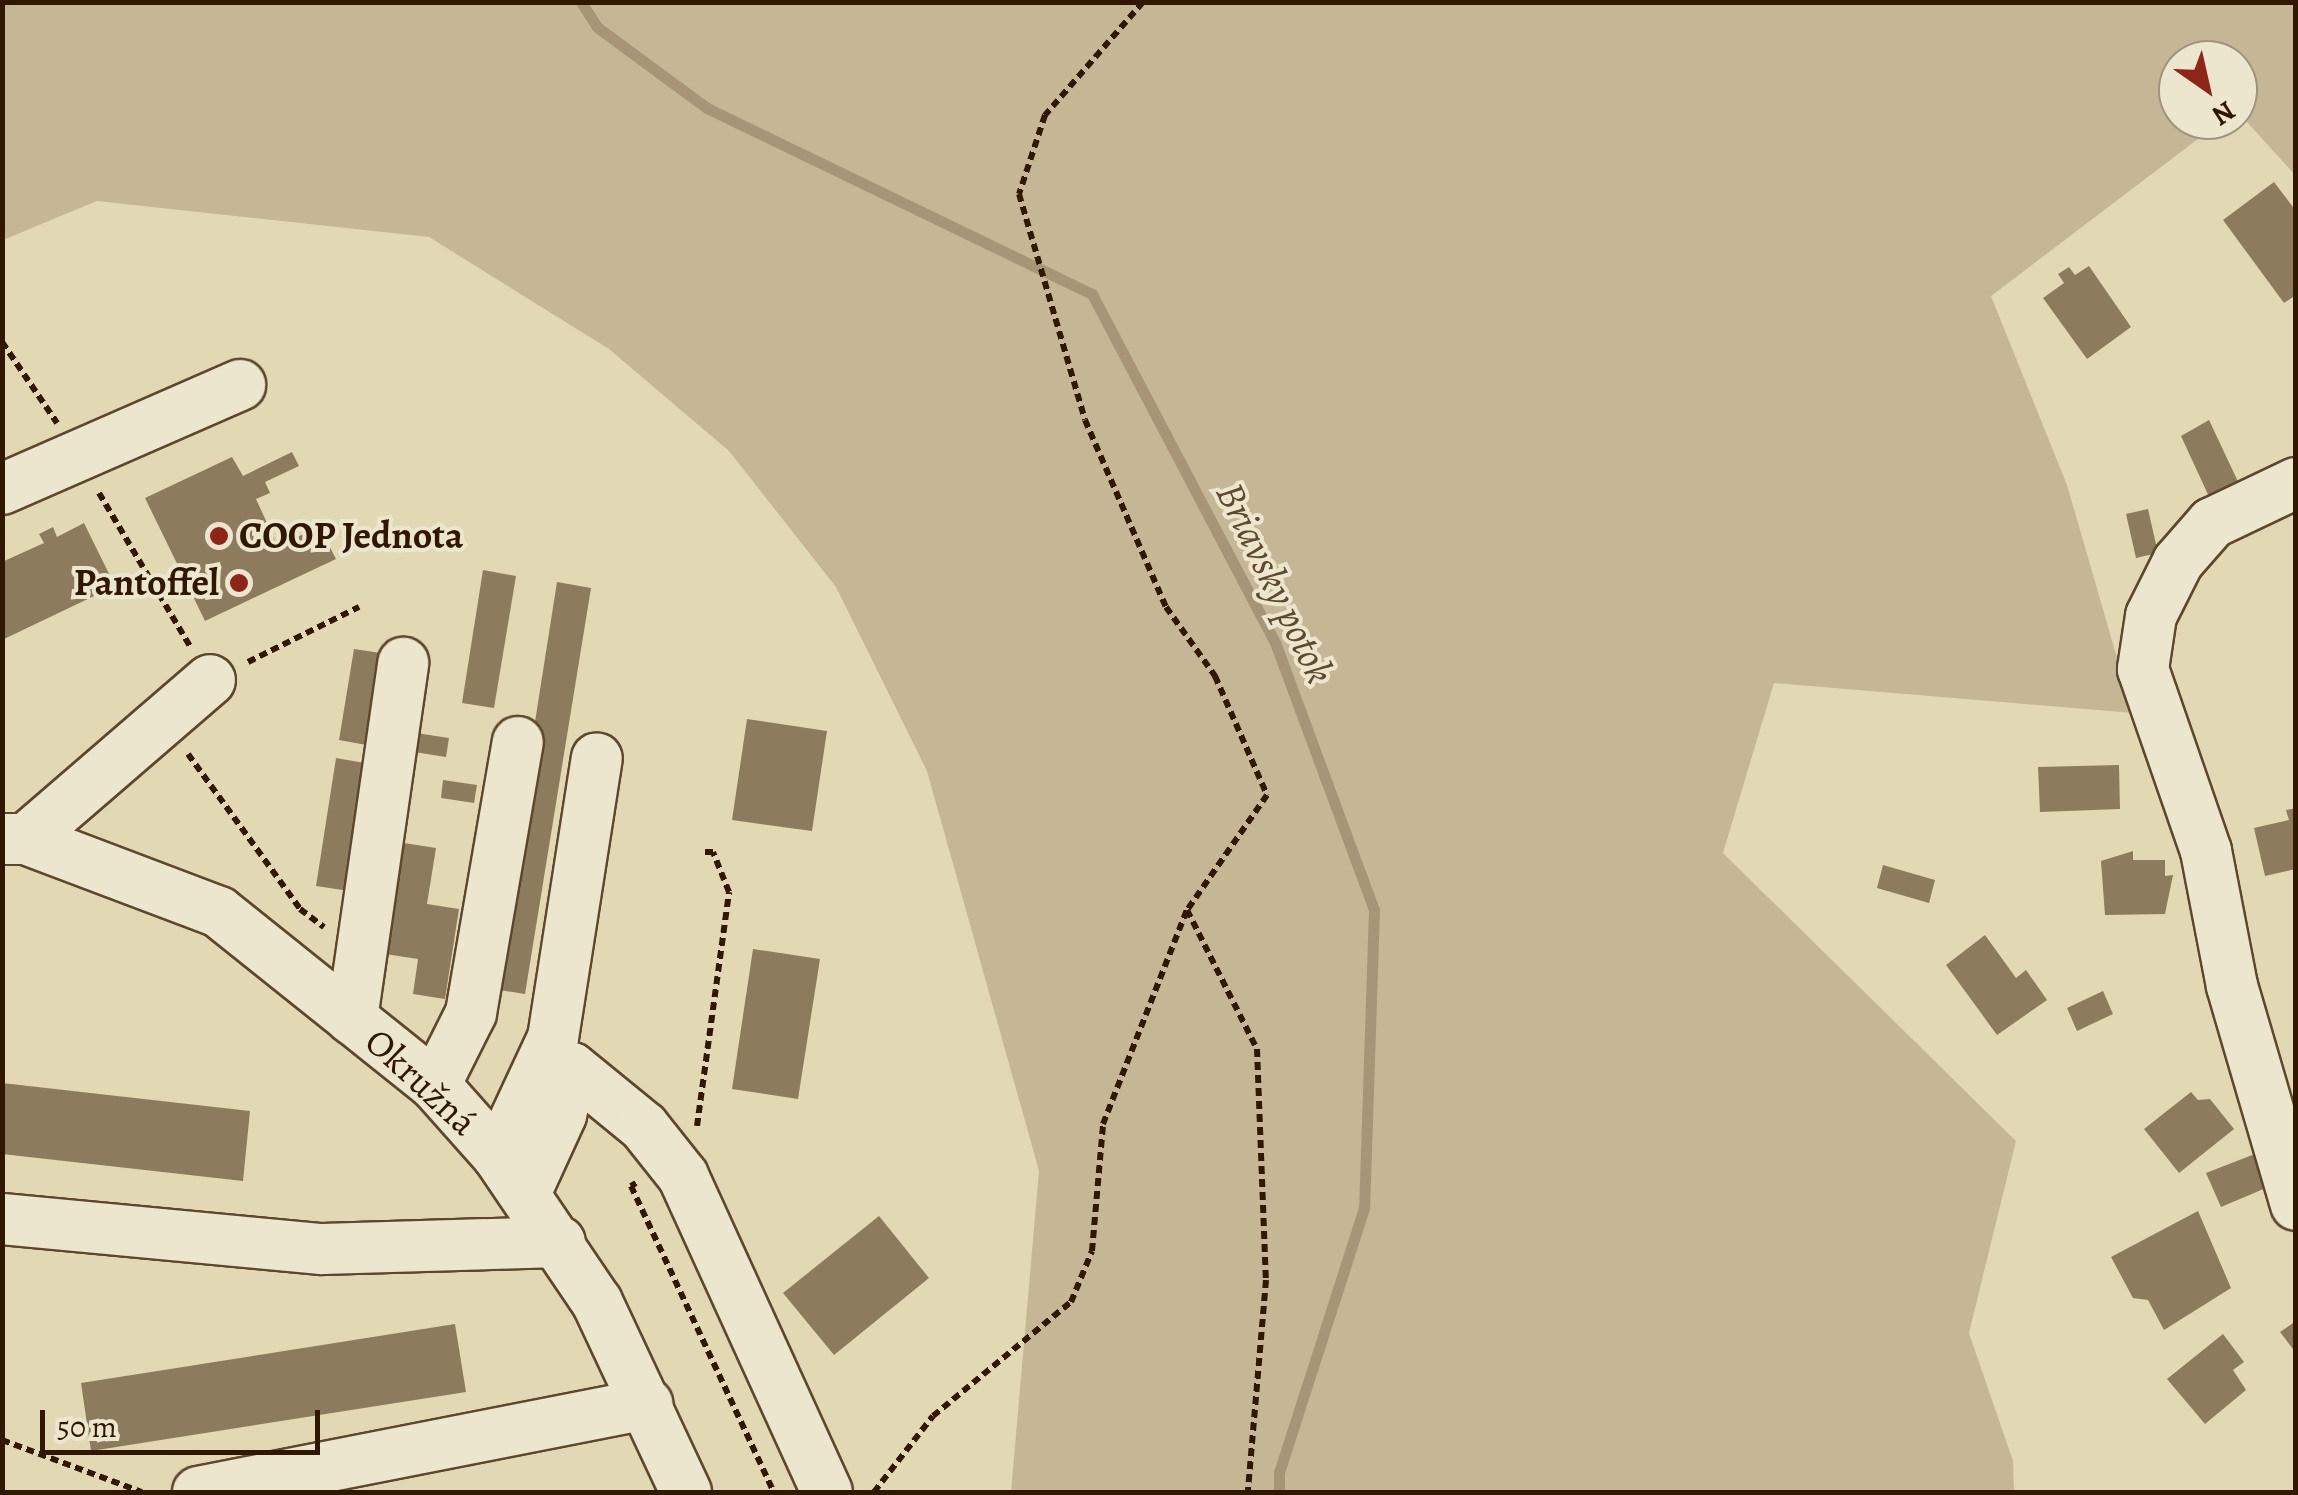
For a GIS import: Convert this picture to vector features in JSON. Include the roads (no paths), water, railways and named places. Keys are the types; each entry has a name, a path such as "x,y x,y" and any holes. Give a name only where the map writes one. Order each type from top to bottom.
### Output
{"street":[{"path":"2,489 240,385"},
{"path":"2296,482 2212,523 2178,562 2151,616 2143,669 2206,851 2232,986 2296,1205"},
{"path":"352,1019 403,664"},
{"path":"14,839 210,680"},
{"path":"435,1086 471,1013 518,742"},
{"path":"511,1175 553,1038 597,758"},
{"name":"Okružná","path":"14,839 219,912 435,1086 511,1175 560,1242 647,1404 686,1492"},
{"path":"511,1175 561,1116 572,1068 644,1127 683,1176 827,1492"},
{"path":"2,1218 322,1249 560,1242"},
{"path":"198,1492 647,1404"}],"waterway":[{"name":"Briavsky potok","path":"581,2 597,27 707,108 1092,294 1276,645 1374,910 1364,1208 1279,1473 1279,1492"}],"place":[{"name":"COOP Jednota","path":"219,536"},
{"name":"Pantoffel","path":"239,583"}]}
